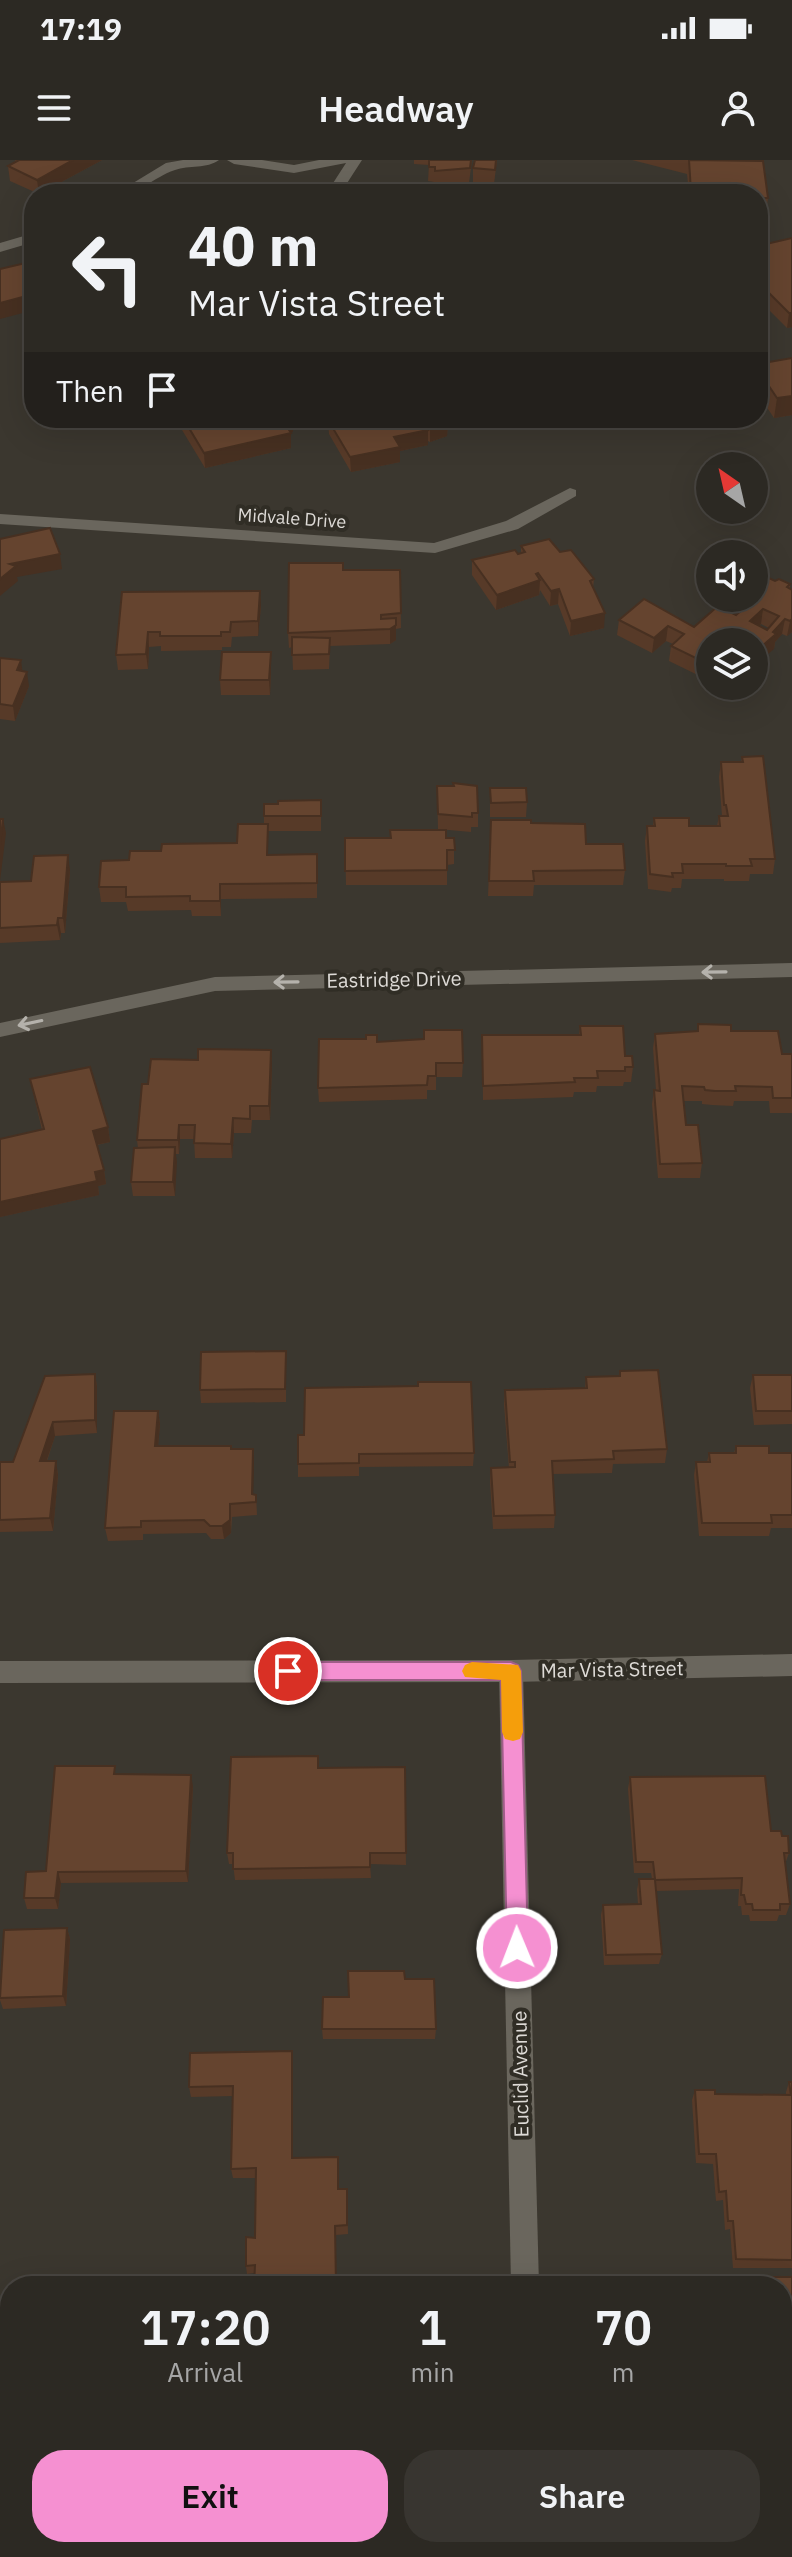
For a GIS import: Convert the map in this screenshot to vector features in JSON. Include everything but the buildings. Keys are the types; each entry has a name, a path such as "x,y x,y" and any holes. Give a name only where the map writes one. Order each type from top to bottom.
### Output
{"street":[{"path":"140,184 171,166 212,160"},
{"path":"234,160 294,169 341,160"},
{"path":"339,184 355,160"},
{"path":"0,248 24,240"},
{"name":"Midvale Drive","path":"0,519 435,548 512,525 570,493"},
{"name":"Eastridge Drive","path":"0,1030 215,984 792,970"},
{"name":"Mar Vista Street","path":"0,1672 511,1671 792,1665"},
{"name":"Euclid Avenue","path":"511,1671 525,2276"}],"slow traffic":[{"path":"472,1671 511,1671 513,1732"}],"route":[{"path":"288,1671 511,1671 517,1948"}]}
